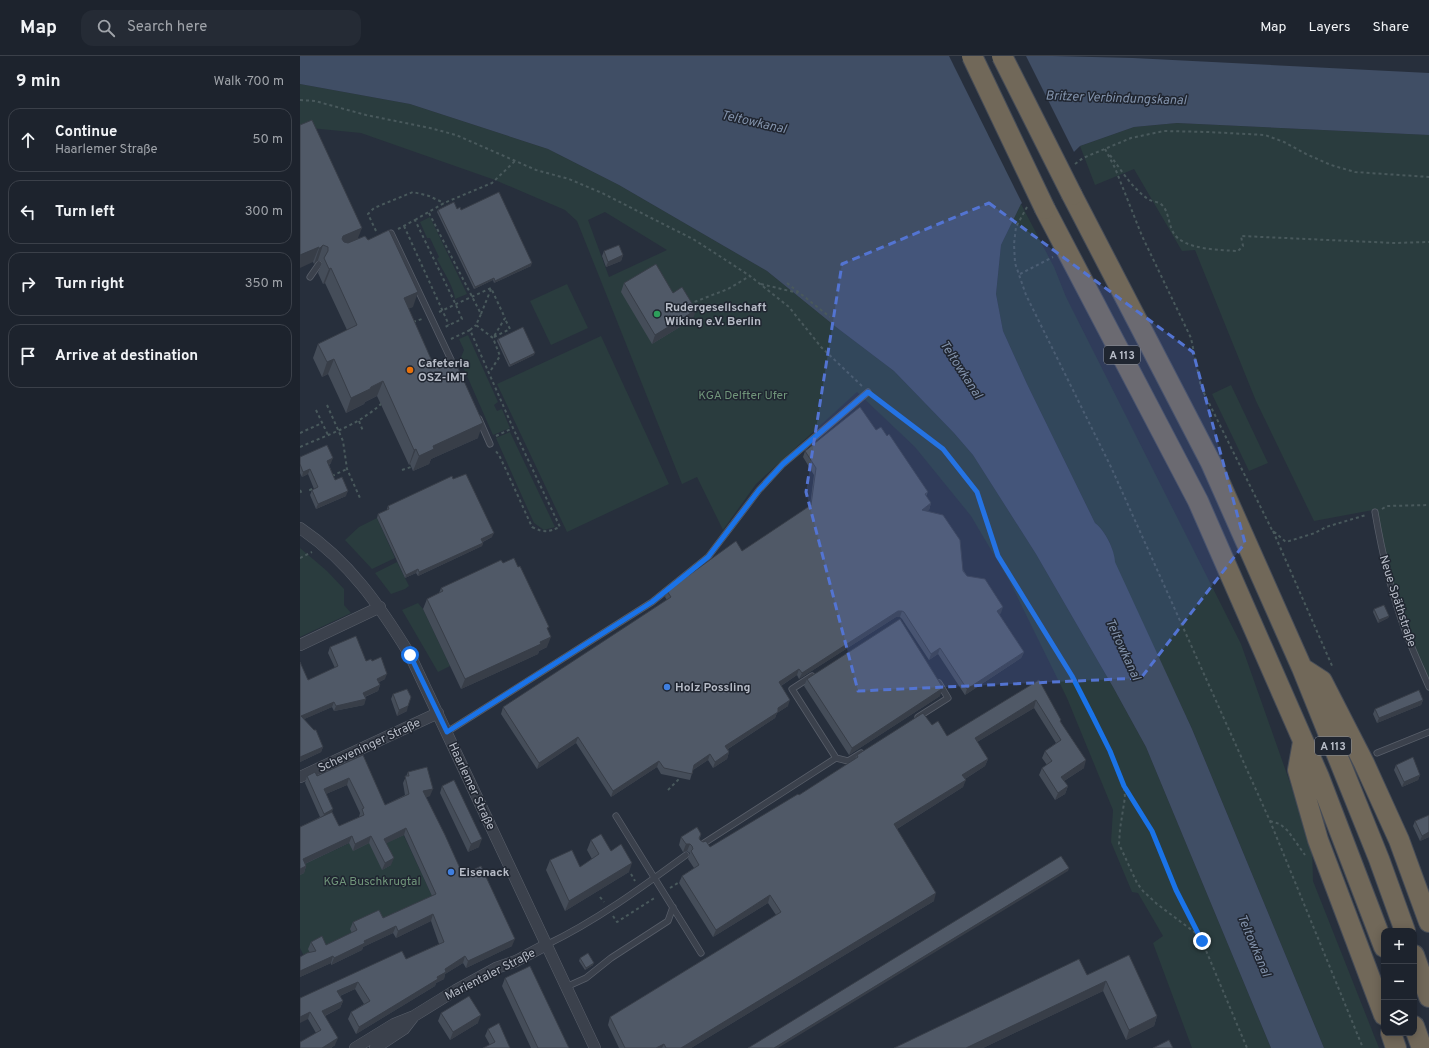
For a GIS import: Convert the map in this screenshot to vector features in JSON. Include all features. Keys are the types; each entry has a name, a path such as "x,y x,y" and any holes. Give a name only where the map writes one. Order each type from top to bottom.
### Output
{"highway":[{"name":"A 113","path":"972,56 1039,206 1198,501 1319,777 1381,939"},
{"name":"A 113","path":"1002,56 1072,196 1211,463 1302,668 1379,858 1404,928"},
{"path":"1302,668 1322,681 1364,763 1399,840 1429,922"},
{"path":"1303,742 1298,770 1318,840 1381,1007"},
{"path":"1417,964 1429,997"},
{"path":"1417,1034 1422,1048"},
{"path":"1392,1036 1396,1048"}],"street":[{"name":"Haarlemer Straße","path":"300,528 324,546 361,583 380,608 410,655 595,1048"},
{"path":"300,645 380,608"},
{"name":"Scheveninger Straße","path":"300,777 438,713"},
{"name":"Marientaler Straße","path":"355,1048 394,1024 414,1016 456,990 496,968 516,961 546,945"},
{"name":"Marientaler Straße","path":"375,1048 404,1029 414,1016"}],"lane":[{"path":"379,238 391,233 456,371"},
{"path":"310,277 319,264"},
{"path":"447,732 652,602 708,557 759,490 783,464 868,392"},
{"path":"475,412 489,442"},
{"name":"Neue Späthstraße","path":"1375,512 1381,550 1390,584 1405,630 1429,687"},
{"path":"818,672 792,689 836,758 848,761 868,748"},
{"path":"915,719 948,698 936,678"},
{"path":"1377,753 1429,732"},
{"path":"701,845 836,758"},
{"path":"616,816 700,952"},
{"path":"546,945 566,936 602,913 655,878 686,855"},
{"path":"566,987 586,978 611,958 668,921 673,907"}],"path":[{"path":"300,100 315,101 366,115 430,128 467,139 536,170 569,179 602,193 693,239 750,276 789,307 821,347 868,392 943,449 977,492 998,556 1072,676 1110,751 1124,786 1152,831 1176,890 1202,941 1247,1048"},
{"path":"1074,165 1084,158 1131,138 1164,131 1265,135 1284,142 1331,165 1355,172 1429,178"},
{"path":"1105,149 1129,182 1149,200 1160,203 1167,209 1168,222 1178,240 1194,246 1220,250 1238,250 1243,246 1242,236 1394,243 1429,242"},
{"path":"1105,149 1115,168 1142,236 1191,338 1201,387 1272,530 1286,542 1315,533"},
{"path":"391,233 444,203 492,183 515,161"},
{"path":"379,238 368,214 374,208 414,192 429,196 444,203"},
{"path":"1039,206 1027,208 1016,227 1014,244 1015,263 1026,295 1111,467 1270,821 1363,1048"},
{"path":"429,212 481,314"},
{"path":"415,220 462,319 436,330"},
{"path":"404,226 449,325"},
{"path":"1019,274 1054,256"},
{"path":"685,306 728,289 750,276"},
{"path":"787,283 830,317"},
{"path":"760,284 799,293"},
{"path":"456,305 491,288"},
{"path":"458,336 476,325 491,288"},
{"path":"491,288 510,329 493,338"},
{"path":"493,338 505,318"},
{"path":"476,325 493,338 500,356 489,374"},
{"path":"470,330 513,428 560,527 551,531 542,532 532,527 499,454 489,442 513,428"},
{"path":"430,366 450,358"},
{"path":"300,447 359,421 372,412 382,402"},
{"path":"327,405 343,441 347,469 360,498"},
{"path":"316,410 328,435"},
{"path":"359,421 363,431"},
{"path":"300,433 322,423"},
{"path":"402,470 412,467"},
{"path":"330,477 347,469"},
{"path":"312,489 310,492 315,491"},
{"path":"300,490 302,494"},
{"path":"300,558 312,552"},
{"path":"668,790 680,778"},
{"path":"1124,786 1125,797 1120,829 1120,844 1137,882 1143,891 1157,904 1197,934 1202,941"},
{"path":"616,922 683,880"}],"highlighted area":[{"path":"989,203 1193,352 1245,543 1141,678 858,691 806,492 842,264"}],"green space":[{"name":"KGA Delfter Ufer","path":"300,84 410,104 548,149 619,185 767,271 836,327 894,371 954,433 973,455 1036,554 1113,687 1146,747 1271,1048 1192,1048 1153,943 1163,936 1138,893 1132,892 1111,842 1113,810 1067,698 1010,582 971,516 915,447 857,392 756,484 723,530 697,477 682,484 577,221 565,210 495,180 361,133 300,127","holes":["605,212 667,250 609,277 588,220"]},
{"path":"1177,123 1429,135 1429,692 1403,626 1373,510 1314,521 1256,401 1195,250 1182,251 1134,169 1095,185 1080,146 1134,127"},
{"path":"1021,204 1054,267 1066,297 1241,644 1312,845 1313,881 1379,1048 1324,1048 1192,729 1114,562 1113,552 1109,541 1099,526 1095,523 1027,384 1003,331 996,294 1001,245"},
{"path":"430,217 467,294 455,299 450,284 437,259 439,257 430,238 427,238 420,222"},
{"path":"567,284 588,328 551,345 530,301"},
{"path":"468,335 498,402 494,405 497,411 502,409 510,428 493,435 460,360 464,350 459,339"},
{"path":"601,336 669,484 567,532 497,384"},
{"path":"1231,385 1268,463 1249,471 1212,394"},
{"path":"510,432 555,527 544,530 534,523 496,438"},
{"path":"377,518 395,558 372,569 345,540 359,527"},
{"path":"300,548 327,571 344,589 344,605 351,613 300,637"},
{"path":"397,562 409,586 391,594 375,573"},
{"path":"418,603 423,609 450,666 438,672 402,610"},
{"name":"KGA Buschkrugtal","path":"397,821 434,900 306,960 300,948 300,866"}],"water":[{"path":"300,56 1053,56 1133,58 1429,73 1429,135 1177,123 1134,127 1080,146 1021,204 1001,245 996,294 1003,331 1027,384 1095,523 1106,536 1111,547 1115,557 1115,562 1192,729 1324,1048 1271,1048 1146,747 1113,687 1036,554 973,455 954,433 894,371 836,327 767,271 619,185 548,149 410,104 300,84"}],"pier":[{"path":"949,56 1026,56 1075,154 1023,205"}],"building":[{"path":"312,120 362,228 343,236 342,239 344,242 348,243 365,236 368,240 389,230 418,292 404,298 435,368 454,359 483,423 433,446 434,449 419,456 416,449 414,450 383,381 351,398 334,359 327,362 318,344 357,325 331,268 329,269 324,258 328,251 328,247 323,245 319,249 319,247 300,255 300,125"},
{"path":"499,192 532,263 495,281 494,278 475,287 438,210 454,202 457,209 460,207 461,210"},
{"path":"619,245 623,255 608,262 604,251"},
{"path":"656,264 673,293 682,287 696,310 655,335 624,283"},
{"path":"523,327 535,353 510,365 498,339"},
{"path":"860,407 876,430 881,427 887,436 889,434 928,492 925,494 931,503 922,510 943,515 960,540 963,571 967,576 985,579 1003,607 997,611 1024,652 967,689 940,648 931,654 904,612 898,611 802,673 799,669 779,682 790,700 778,708 778,712 725,746 729,752 715,762 710,754 694,765 692,774 664,768 659,761 613,791 578,737 539,763 503,707 671,597 667,591 736,541 742,551 811,505 816,468 805,451"},
{"path":"327,445 333,458 327,461 335,480 342,477 348,491 318,504 312,490 318,487 310,469 303,472 300,464 300,457"},
{"path":"466,474 494,533 481,539 483,543 419,572 418,569 406,575 378,514 389,509 388,506 452,476 453,479"},
{"path":"514,558 518,567 520,566 549,627 547,628 551,637 540,642 541,644 465,679 427,599 443,591 441,588 501,560 503,563"},
{"path":"1384,605 1389,616 1379,620 1374,609"},
{"path":"900,619 943,688 852,748 807,679"},
{"path":"356,636 366,661 371,659 372,661 381,657 387,674 377,679 380,685 363,693 366,699 336,706 334,702 301,716 314,730 316,730 323,747 300,757 300,662 308,680 338,666 330,647"},
{"path":"1039,680 1061,720 1060,721 1086,760 1061,777 1068,786 1058,793 1042,768 1052,761 1045,751 1061,740 1036,700 975,738 988,759 962,775 966,780 894,824 936,893 681,1048 666,1048 664,1044 656,1048 625,1048 610,1017 781,912 770,895 716,930 682,876 699,865 691,851 693,849 692,846 690,844 686,844 681,837 697,827 701,834 699,838 700,840 703,842 706,841 710,847 798,794 799,795 858,757 857,755 923,713 932,725 938,721 947,736"},
{"path":"407,689 411,697 408,706 399,710 393,694"},
{"path":"1419,690 1423,700 1379,718 1375,709"},
{"path":"363,755 385,805 409,794 405,776 409,776 408,772 427,767 433,789 423,791 463,875 481,866 515,939 468,961 465,956 445,969 446,972 437,977 438,979 359,1027 351,1012 370,1001 358,982 337,991 343,1001 322,1011 338,1038 322,1048 300,1048 300,1042 321,1030 310,1012 300,1017 300,998 402,951 406,959 444,942 433,914 398,931 396,926 364,941 365,943 334,958 333,956 300,971 300,957 307,953 316,951 311,942 322,936 326,945 357,930 353,922 379,910 383,918 436,894 406,828 384,839 394,858 385,863 371,836 355,844 352,836 303,859 306,866 300,869 300,827 332,812 339,826 364,815 362,809 364,808 349,778 324,789 333,809 324,814 307,776 315,772 317,776"},
{"path":"1413,757 1420,775 1404,782 1396,765"},
{"path":"454,780 482,839 471,844 442,786"},
{"path":"1429,815 1429,832 1422,836 1415,821"},
{"path":"601,834 611,851 621,844 632,863 569,901 550,860 572,850 580,867 599,854 591,840"},
{"path":"1061,856 1069,868 774,1048 748,1048"},
{"path":"588,953 594,963 586,968 580,958"},
{"path":"1129,955 1157,1016 1129,1030 1106,981 966,1048 894,1048 1079,959 1087,975"},
{"path":"530,966 569,1048 538,1048 505,978"},
{"path":"469,996 481,1015 453,1032 441,1013"},
{"path":"499,1023 510,1048 483,1048 495,1042 488,1029"},
{"path":"1169,1040 1173,1048 1153,1048"}],"place":[{"name":"Rudergesellschaft Wiking e.V. Berlin","path":"657,314"},
{"name":"Cafeteria OSZ-IMT","path":"410,370"},
{"name":"Holz Possling","path":"667,687"},
{"name":"Eisenack","path":"451,872"}],"route":[{"path":"410,655 447,732 652,602 708,557 759,490 783,464 868,392 943,449 966,476 977,492 998,556 1072,676 1110,751 1124,786 1152,831 1176,890 1202,941"}],"water label":[{"name":"Britzer Verbindungskanal","path":"1116,97"},
{"name":"Teltowkanal","path":"754,121"},
{"name":"Teltowkanal","path":"962,369"},
{"name":"Teltowkanal","path":"1124,649"},
{"name":"Teltowkanal","path":"1255,945"}]}
